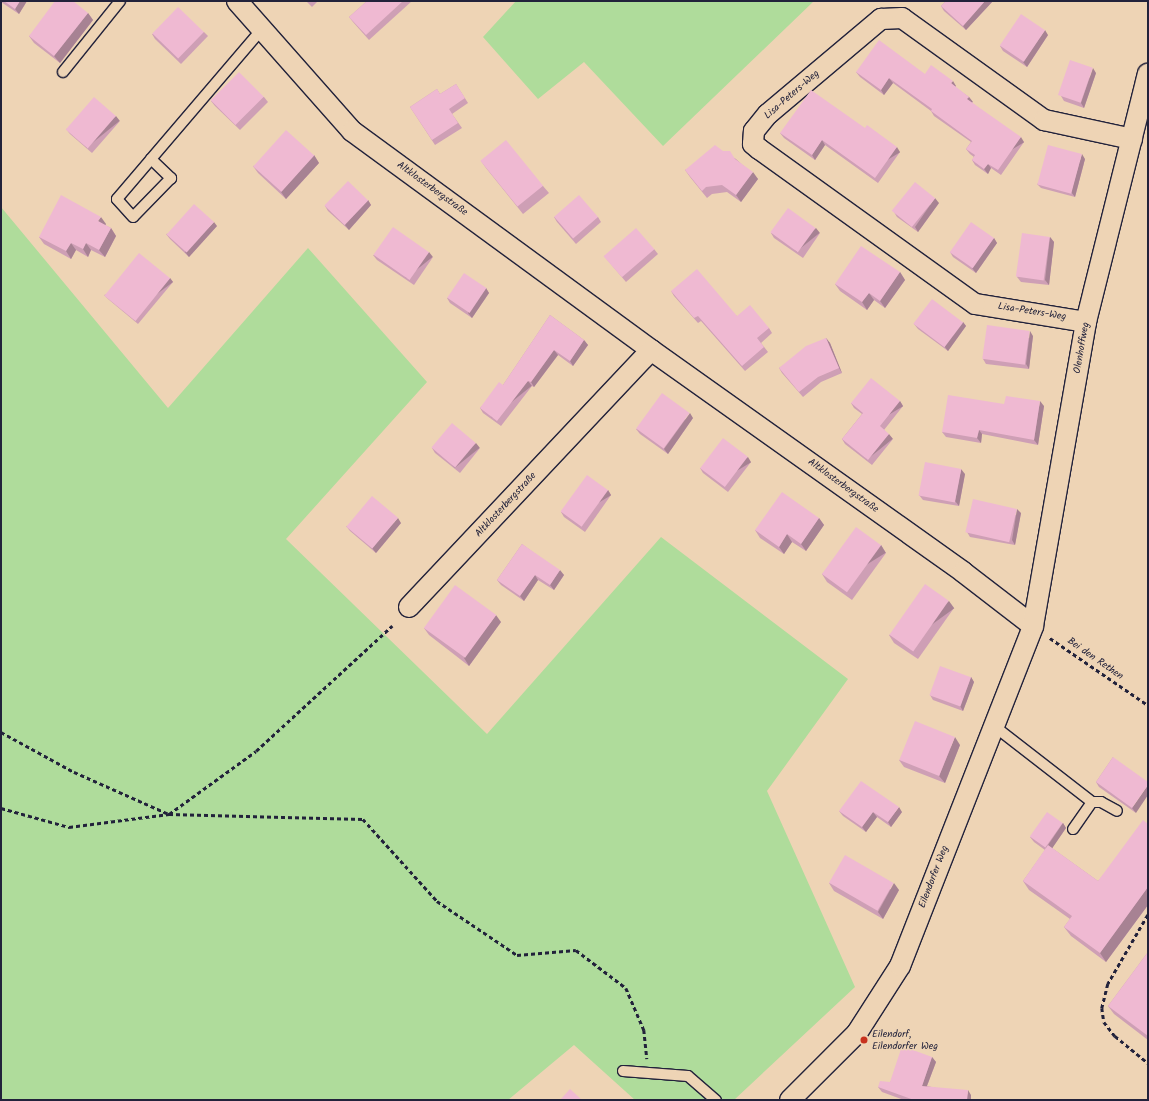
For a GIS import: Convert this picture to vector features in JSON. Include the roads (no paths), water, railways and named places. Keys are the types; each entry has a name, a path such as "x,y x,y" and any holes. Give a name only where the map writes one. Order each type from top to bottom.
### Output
{"street":[{"name":"Altklosterbergstraße","path":"237,1 261,30 352,131 651,350 963,572 1033,626"},
{"name":"Lisa-Peters-Weg","path":"1086,322 975,304 759,149 753,144 754,131 768,114 881,19 902,18 1044,120 1132,139"},
{"name":"Olenhoffweg","path":"1033,626 1086,322 1148,74"},
{"name":"Altklosterbergstraße","path":"409,607 651,350"},
{"name":"Eilendorfer Weg","path":"790,1100 857,1033 900,966 1033,626"}],"lane":[{"path":"63,72 120,1"},
{"path":"151,159 170,178 133,217 117,199 151,159 261,30"},
{"path":"994,726 1092,802 1101,802 1116,811"},
{"path":"1073,829 1092,802"},
{"path":"623,1071 688,1076 716,1100"}],"place":[{"name":"Eilendorf, Eilendorfer Weg","path":"864,1040"}]}
